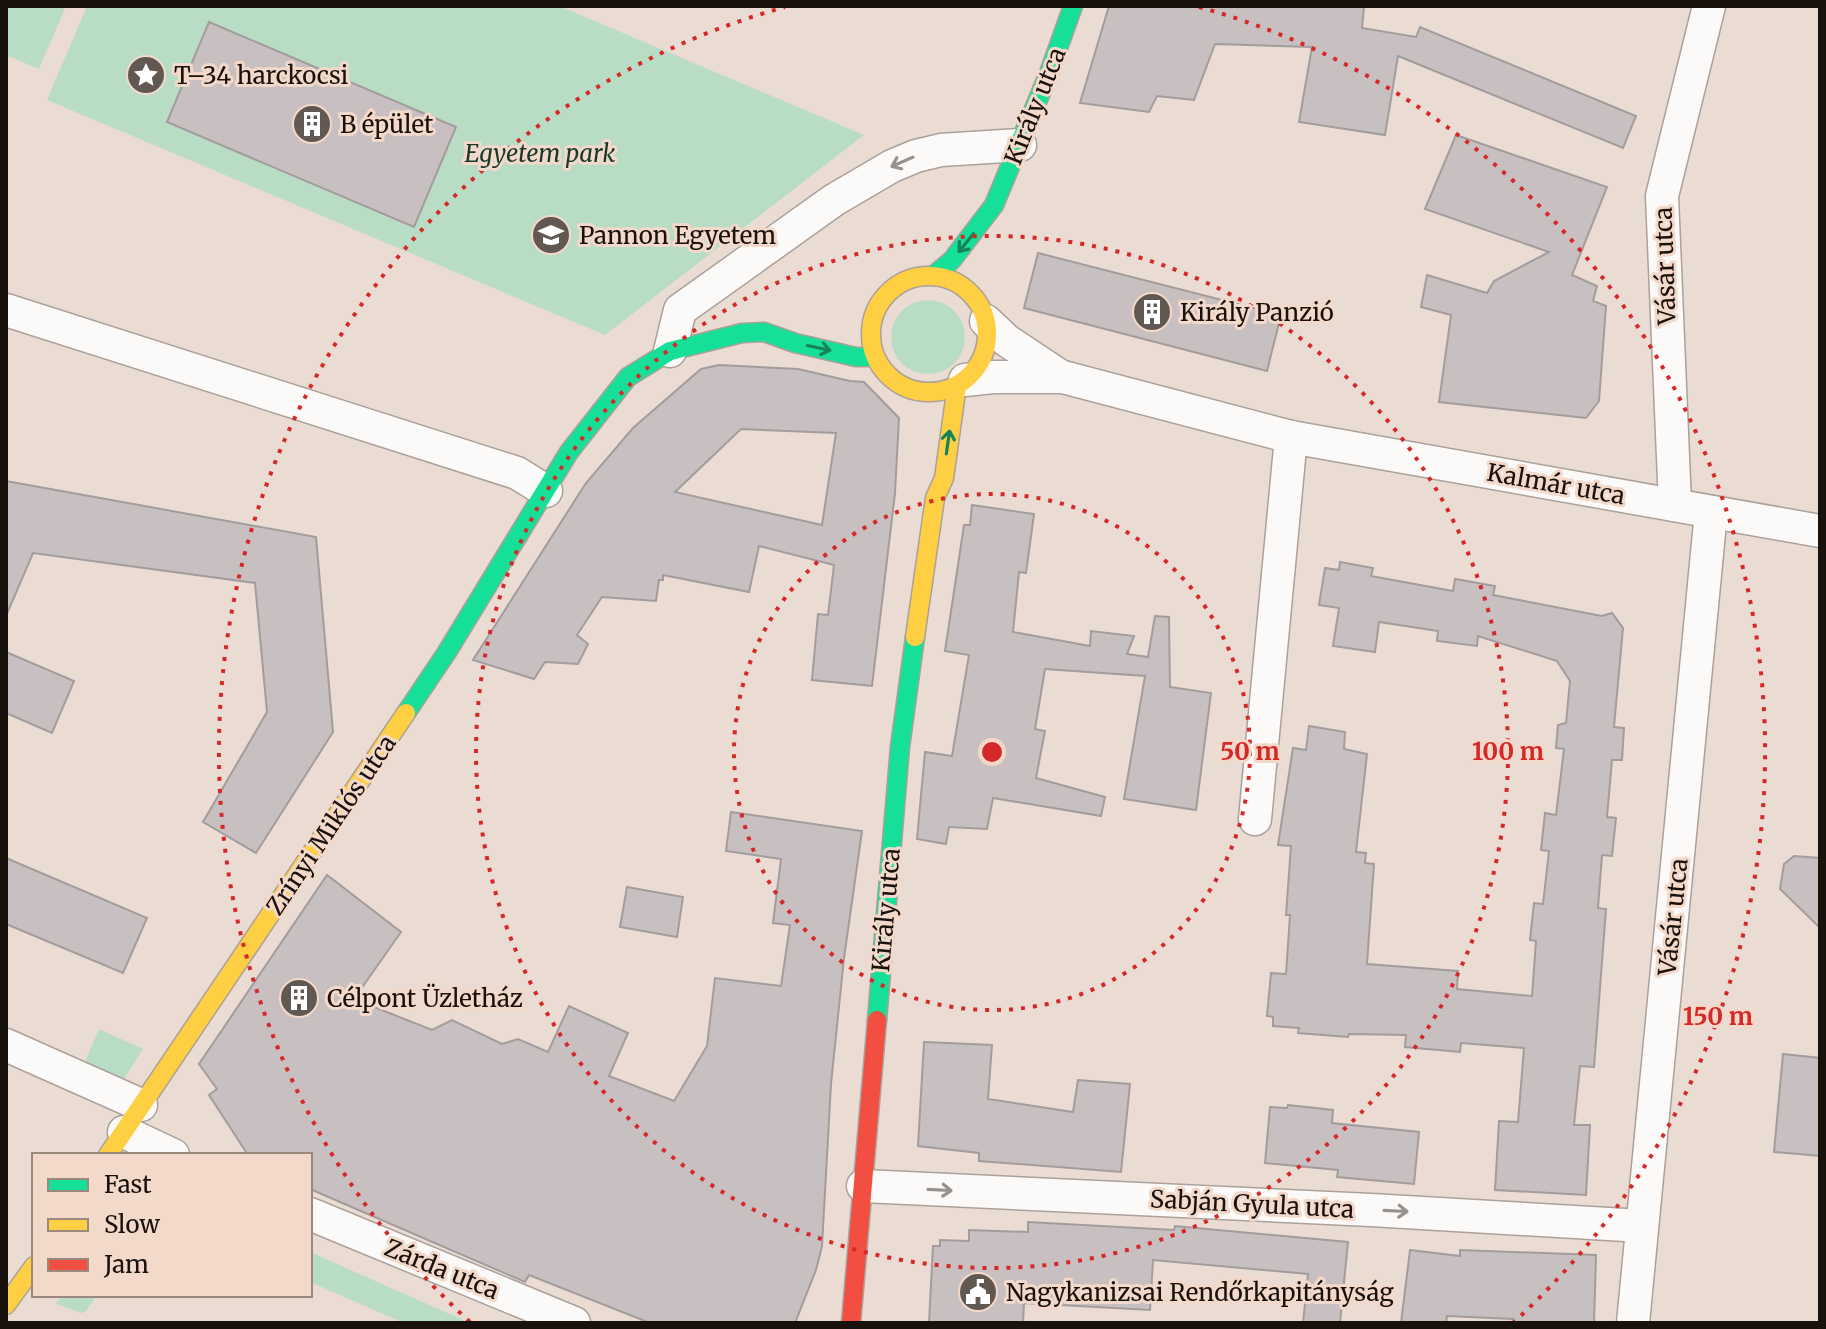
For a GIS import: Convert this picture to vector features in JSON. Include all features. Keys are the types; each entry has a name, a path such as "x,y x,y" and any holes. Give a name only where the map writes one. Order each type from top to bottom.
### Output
{"main road":[{"name":"Király utca","path":"933,276 952,260 994,205 1073,6"},
{"name":"Király utca","path":"991,242 994,205"},
{"path":"884,298 871,326 875,357 885,373 899,384 928,393 938,392 961,383 978,366 985,349 982,275"},
{"path":"850,318 906,281 933,276 959,285 982,313"},
{"name":"Zrínyi Miklós utca","path":"124,1131 447,652 569,452 611,397 639,369 670,351 716,337 764,332 789,323"},
{"name":"Zrínyi Miklós utca","path":"764,332 795,343 856,357 875,357"},
{"name":"Király utca","path":"851,1323 900,747 935,498 944,478 961,383"},
{"path":"899,384 915,411"},
{"name":"Király utca","path":"928,452 935,498"},
{"path":"6,1305 32,1269"}],"street":[{"name":"Vásár utca","path":"1675,505 1662,196 1706,19"},
{"path":"670,351 680,310 834,200 892,166 916,156 941,150 1020,145"},
{"path":"6,310 517,473 546,491"},
{"name":"Kalmár utca","path":"982,313 1033,360 1063,377"},
{"name":"Kalmár utca","path":"961,383 1005,376 1063,377 1291,437 1820,531"},
{"path":"1255,819 1291,437"},
{"name":"Vásár utca","path":"1633,1323 1711,512"},
{"path":"6,1045 124,1131 169,1153"},
{"name":"Sabján Gyula utca","path":"863,1186 1642,1226"},
{"name":"Zárda utca","path":"312,1215 574,1323"}],"green space":[{"path":"6,6 66,6 39,69 6,55"},
{"name":"Egyetem park","path":"87,6 564,6 864,135 605,335 47,100"},
{"path":"928,300 942,303 954,311 962,323 965,337 962,351 954,363 942,371 928,374 914,371 902,363 894,351 891,337 894,323 902,311 914,303"},
{"path":"99,1029 143,1049 124,1079 85,1062"},
{"path":"312,1253 470,1323 404,1323 312,1283"},
{"path":"61,1297 96,1297 81,1313 56,1304"}],"building":[{"path":"1109,6 1364,6 1362,28 1416,37 1420,27 1636,116 1623,148 1398,56 1385,135 1299,122 1312,47 1215,44 1194,100 1157,96 1149,112 1080,103"},
{"name":"B épület","path":"209,22 456,127 414,227 167,122"},
{"path":"1456,135 1607,187 1572,275 1597,286 1593,301 1606,306 1599,401 1586,418 1439,402 1451,315 1421,307 1427,275 1487,293 1494,281 1549,252 1425,209"},
{"name":"Király Panzió","path":"1038,253 1281,315 1267,371 1024,308"},
{"path":"719,365 798,369 864,382 899,418 895,493 872,686 812,680 818,614 828,615 834,565 759,546 749,592 663,575 663,580 659,580 656,601 602,597 577,635 588,644 578,664 545,662 534,679 473,660 586,483 633,428 701,369","holes":["741,429 836,433 822,525 675,492"]},
{"path":"6,481 316,537 333,732 256,853 203,822 267,712 255,583 33,553 6,616"},
{"path":"972,505 1034,514 1026,573 1019,572 1013,632 1090,646 1091,631 1134,636 1127,654 1148,657 1155,616 1169,617 1170,687 1211,693 1196,810 1124,799 1145,676 1045,669 1035,729 1045,731 1036,778 1105,797 1101,816 993,798 987,829 949,827 946,844 917,839 925,752 952,756 969,655 945,651 964,525 970,525"},
{"path":"1340,562 1373,568 1371,576 1453,591 1455,579 1495,586 1493,595 1602,616 1612,613 1623,628 1614,727 1624,728 1622,760 1612,760 1607,817 1616,818 1612,856 1602,855 1598,908 1606,909 1594,1067 1580,1066 1574,1125 1590,1125 1586,1195 1495,1190 1499,1121 1518,1122 1524,1048 1461,1043 1460,1052 1405,1047 1406,1035 1349,1034 1348,1037 1298,1033 1299,1028 1273,1026 1273,1017 1267,1016 1271,973 1286,974 1290,915 1286,915 1291,846 1278,845 1293,748 1306,750 1309,726 1345,732 1344,749 1367,754 1356,852 1366,853 1365,863 1374,864 1367,964 1458,971 1457,989 1532,996 1536,941 1530,940 1534,903 1543,904 1549,851 1541,850 1545,813 1556,815 1564,749 1556,748 1558,725 1566,723 1570,681 1557,661 1478,636 1477,646 1437,641 1438,631 1379,622 1375,652 1333,646 1339,608 1319,605 1325,568 1339,570"},
{"path":"6,652 74,681 52,733 6,713"},
{"path":"731,812 862,831 844,958 831,1084 822,1246 795,1323 650,1323 529,1275 525,1282 312,1190 312,1153 247,1153 209,1095 217,1089 199,1064 327,875 401,932 354,999 432,1030 452,1020 502,1044 518,1039 548,1052 569,1006 628,1033 609,1076 674,1101 707,1046 715,978 781,986 790,925 773,923 781,859 726,851"},
{"path":"1794,856 1820,858 1820,928 1780,889 1784,864"},
{"path":"6,858 147,918 123,973 6,924"},
{"path":"627,887 683,897 677,937 620,927"},
{"path":"924,1042 992,1045 988,1099 1073,1112 1078,1080 1130,1084 1121,1172 979,1161 979,1153 918,1146"},
{"path":"1783,1054 1820,1058 1820,1156 1774,1152"},
{"path":"1288,1105 1333,1110 1332,1123 1419,1132 1414,1184 1337,1177 1338,1170 1265,1163 1270,1107 1287,1108"},
{"path":"1028,1222 1174,1230 1175,1226 1348,1242 1340,1323 1303,1323 1308,1274 1153,1260 1150,1310 1024,1303 1023,1323 929,1323 933,1246 940,1246 940,1240 969,1241 969,1230 1028,1232"},
{"path":"1410,1250 1460,1256 1460,1250 1596,1255 1594,1323 1512,1323 1513,1319 1447,1316 1446,1323 1401,1323"}],"traffic: fast":[{"path":"933,276 952,260 994,205 1049,73 1073,6"},
{"path":"406,713 447,652 569,452 628,377 670,351 742,333 764,332 795,343 856,357 875,357"},
{"path":"877,1020 900,747 915,637"}],"traffic: slow":[{"path":"929,276 951,280 970,293 983,312 987,334 983,356 970,375 951,388 929,392 907,388 888,375 875,356 871,334 875,312 888,293 907,280 929,276"},
{"path":"915,637 935,498 944,478 957,385"},
{"path":"109,1153 406,713"},
{"path":"6,1305 32,1269"}],"traffic: jam":[{"path":"851,1323 877,1020"}],"place":[{"name":"T–34 harckocsi","path":"146,75"},
{"name":"B épület","path":"312,124"},
{"name":"Pannon Egyetem","path":"551,235"},
{"name":"Király Panzió","path":"1152,312"},
{"name":"Célpont Üzletház","path":"299,998"},
{"name":"Nagykanizsai Rendőrkapitányság","path":"978,1292"}]}
